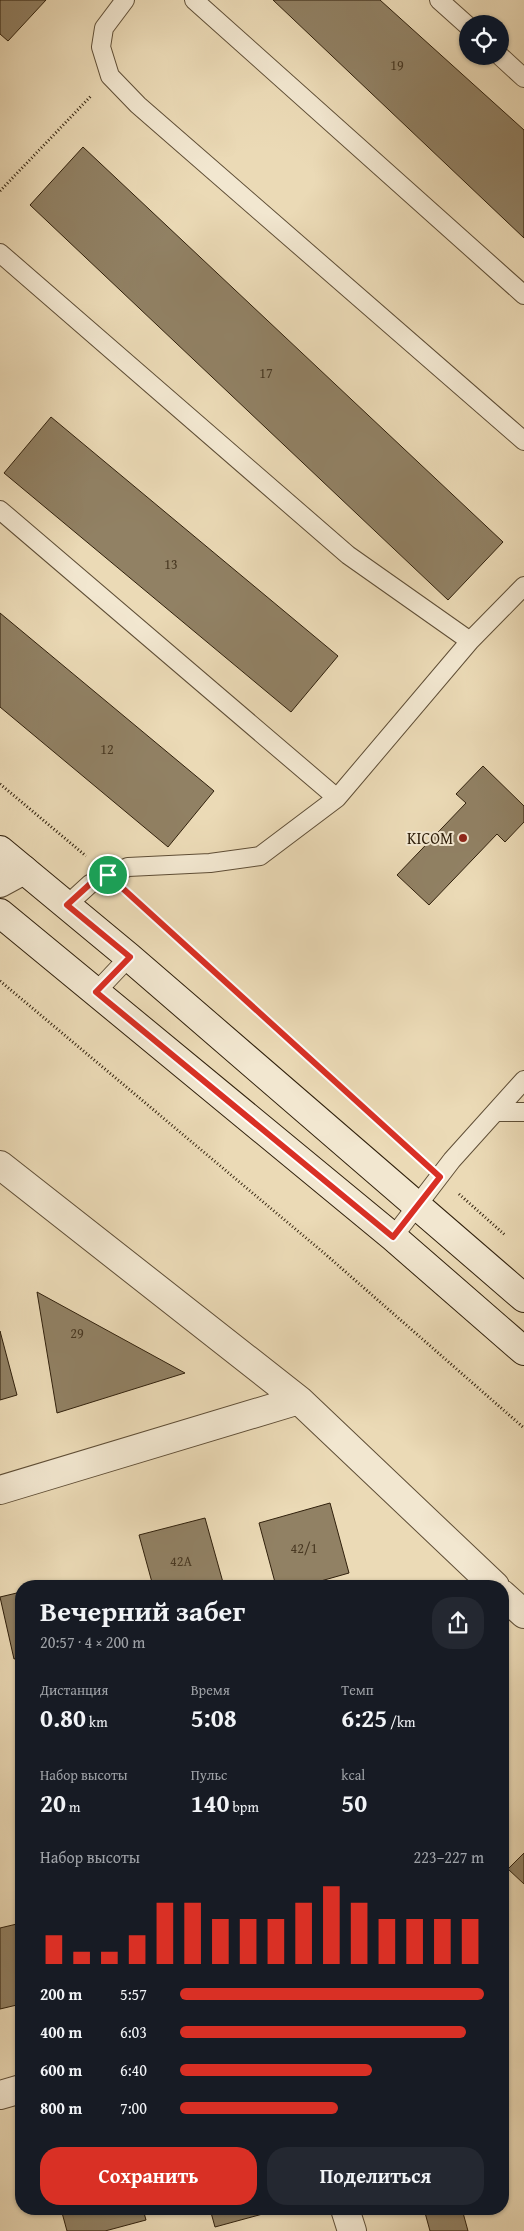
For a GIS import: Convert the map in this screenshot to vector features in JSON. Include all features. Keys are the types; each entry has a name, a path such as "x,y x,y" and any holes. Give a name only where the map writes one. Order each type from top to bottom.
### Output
{"main road":[{"path":"0,850 130,957 524,1298"},
{"path":"0,883 24,870"},
{"path":"0,913 393,1237 524,1351"},
{"path":"0,1165 299,1400 489,1580"},
{"path":"0,1490 299,1400"},
{"path":"509,1600 524,1614"},
{"path":"0,2095 15,2090"},
{"path":"348,2215 352,2231"}],"lane":[{"path":"125,0 104,28 101,47 110,76 138,105 524,441"},
{"path":"194,0 524,295"},
{"path":"439,0 459,18"},
{"path":"509,64 524,78"},
{"path":"0,253 348,555 470,641"},
{"path":"0,510 337,798"},
{"path":"67,905 90,884 128,867 210,863 260,856 337,798 470,641 524,586"},
{"path":"96,992 130,957"},
{"path":"393,1237 418,1208 440,1177 524,1080"},
{"path":"497,1112 524,1112"}],"path":[{"path":"0,191 110,76"},
{"path":"0,784 108,875 510,1239"},
{"path":"0,981 324,1253 524,1428"}],"building":[{"path":"0,0 46,0 8,41 0,34"},
{"path":"273,0 380,0 524,130 524,238"},
{"path":"83,147 503,542 448,600 30,205"},
{"path":"51,417 338,656 291,712 4,473"},
{"path":"0,613 214,791 168,847 0,707"},
{"name":"KICOM","path":"483,766 524,806 524,822 505,842 497,834 429,905 397,875 466,803 456,794"},
{"path":"37,1292 185,1373 57,1413"},
{"path":"0,1331 17,1395 0,1400"},
{"path":"330,1503 349,1573 324,1580 274,1580 259,1523"},
{"path":"205,1518 222,1580 151,1580 139,1535"},
{"path":"15,1593 14,1659 0,1597"},
{"path":"524,1853 524,1884 509,1870"},
{"path":"15,1924 15,2005 0,2009 0,1928"},
{"path":"63,2215 145,2215 146,2220 105,2231 67,2231"},
{"path":"212,2215 259,2215 215,2227"},
{"path":"426,2215 464,2215 468,2231 430,2231"}],"place":[{"name":"KICOM","path":"463,838"}],"route":[{"path":"108,875 440,1177 418,1208 393,1237 96,992 130,957 67,905 90,884 108,875"}]}
